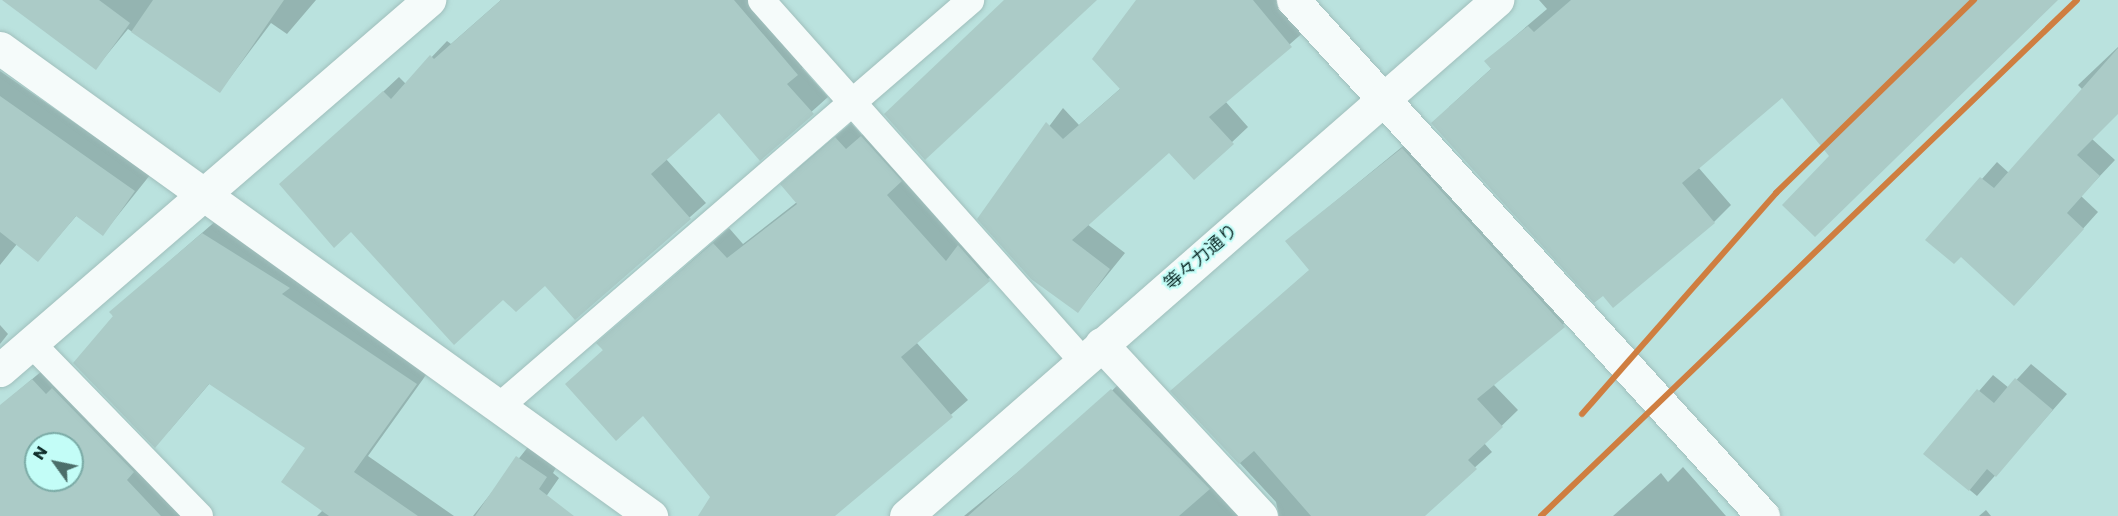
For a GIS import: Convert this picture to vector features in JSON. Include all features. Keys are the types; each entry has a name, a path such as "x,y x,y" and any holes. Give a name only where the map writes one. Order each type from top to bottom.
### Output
{"street":[{"path":"0,370 429,0"},
{"path":"1293,0 1763,516"},
{"name":"等々力通り","path":"906,516 1497,0"},
{"path":"0,48 651,516"},
{"path":"1092,353 1261,516"}],"lane":[{"path":"761,0 852,102 1092,353"},
{"path":"499,406 970,0"},
{"path":"31,343 199,516"}],"building":[{"path":"2,0 99,0 130,23 96,70"},
{"path":"153,0 284,0 220,93 131,32"},
{"path":"501,0 734,0 798,75 787,84 814,114 760,161 719,113 651,174 691,219 575,320 545,286 516,312 503,300 454,345 351,232 334,248 279,184 383,91 391,99 430,55 434,59"},
{"path":"1004,0 1097,0 925,160 884,114"},
{"path":"1136,0 1253,0 1292,47 1209,117 1234,144 1194,180 1169,153 1072,240 1110,269 1078,313 1031,279 977,219 1046,122 1063,139 1120,89 1092,59"},
{"path":"1571,0 2058,0 1815,237 1782,205 1829,156 1782,98 1682,183 1715,223 1613,308 1603,296 1594,303 1431,123 1491,69 1484,61 1528,26 1534,32"},
{"path":"2118,48 2118,114 2077,155 2100,176 2067,213 2084,229 2014,306 1961,257 1954,264 1925,240 1980,177 1994,188"},
{"path":"0,96 135,191 103,236 76,216 38,262 0,232"},
{"path":"861,136 902,181 887,195 946,261 958,245 990,281 901,357 953,417 835,516 698,516 710,497 643,416 616,441 565,384 603,350 596,343 713,243 727,258 797,204 780,184 835,137 846,149"},
{"path":"1402,148 1565,327 1477,399 1503,427 1468,460 1477,469 1425,516 1311,516 1254,451 1239,464 1170,391 1309,270 1285,241"},
{"path":"202,233 290,288 282,294 417,384 354,472 418,516 329,516 281,482 305,448 209,384 155,448 73,363 113,316 109,312"},
{"path":"2015,378 2053,410 1996,477 1987,469 1969,491 1923,454 1977,389 1994,403"},
{"path":"32,379 46,394 52,388 134,472 127,480 161,516 0,516 0,405"},
{"path":"1111,389 1210,489 1179,516 968,516"},
{"path":"516,456 547,477 539,489 574,516 475,516"}],"transit line":[{"path":"1582,414 1776,193 1974,0"},
{"path":"1541,516 2077,0"}]}
